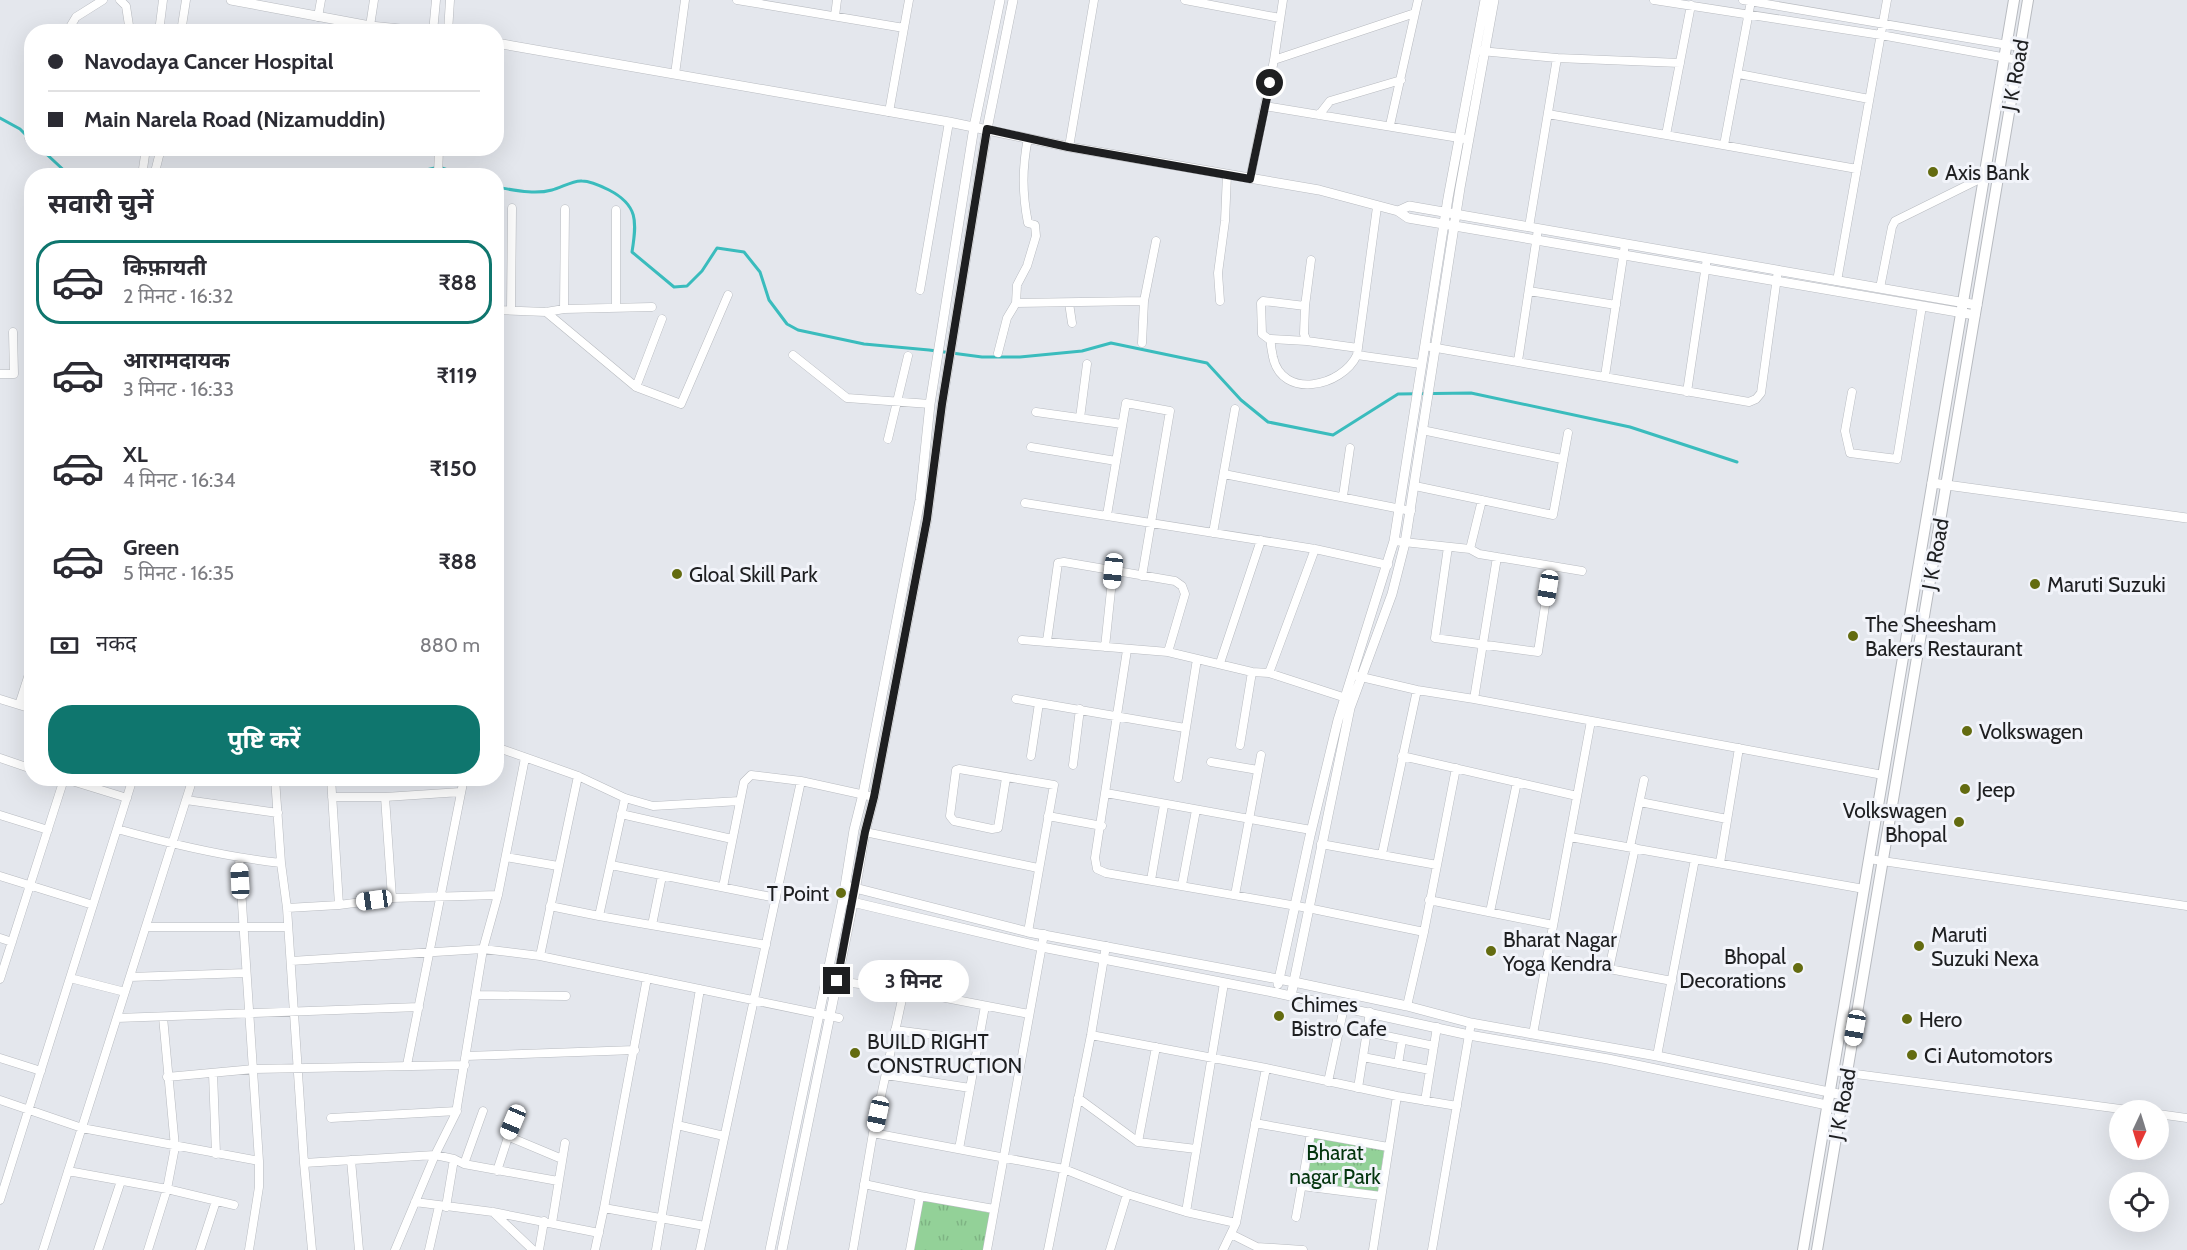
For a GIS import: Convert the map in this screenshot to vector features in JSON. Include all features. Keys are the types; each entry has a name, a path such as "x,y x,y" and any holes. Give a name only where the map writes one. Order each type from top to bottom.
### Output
{"main road":[{"name":"J K Road","path":"1803,1250 2014,0"},
{"name":"J K Road","path":"1817,1250 2028,0"}],"street":[{"path":"72,24 76,17 103,0"},
{"path":"120,0 126,6 129,24"},
{"path":"160,24 163,0"},
{"path":"182,24 186,0"},
{"path":"231,0 358,24"},
{"path":"318,17 321,0"},
{"path":"370,24 374,0"},
{"path":"433,24 436,0"},
{"path":"448,24 450,0"},
{"path":"675,74 686,0"},
{"path":"737,0 763,2 904,28"},
{"path":"835,16 837,0"},
{"path":"889,112 909,0"},
{"path":"770,1250 846,885 854,830 920,500 930,404 974,127 1000,0"},
{"path":"783,1250 835,1017 837,981 927,519 942,404 987,129 1013,0"},
{"path":"1068,147 1094,0"},
{"path":"1185,0 1280,18"},
{"path":"1250,179 1274,60 1283,0"},
{"path":"1390,125 1418,0"},
{"path":"1291,996 1352,675 1394,541 1415,486 1457,214 1485,0"},
{"path":"1480,51 1494,0"},
{"path":"1654,0 1881,35 2018,60"},
{"path":"1837,281 1887,0"},
{"path":"1724,145 1739,74 1748,14 1747,1 2020,47"},
{"path":"1666,135 1692,5"},
{"path":"1274,60 1415,14"},
{"path":"504,44 949,122 1068,147 1319,190 1398,211 1408,218 1444,225 1922,306 1976,310"},
{"path":"1480,51 1557,58 1680,63"},
{"path":"1518,361 1537,240 1534,228 1557,58"},
{"path":"1739,74 1869,99"},
{"path":"1319,115 1330,101 1401,80"},
{"path":"1265,106 1465,139"},
{"path":"1548,114 1857,169"},
{"path":"920,290 949,122"},
{"path":"998,353 1007,318 1016,303 1017,285 1027,266 1036,236 1035,225 1028,223 1024,201 1023,166 1028,138"},
{"path":"1277,993 1311,830 1348,699 1362,678 1392,594 1405,543 1414,412 1419,376 1446,212 1465,139"},
{"path":"1220,301 1218,273 1225,221 1227,174"},
{"path":"1880,288 1895,221 1984,177"},
{"path":"1398,211 1409,206 1446,212 1880,288 1962,308"},
{"path":"1305,306 1261,303 1262,334 1270,340 1275,367 1280,376 1294,383 1319,385 1353,363 1358,351 1377,207"},
{"path":"511,310 512,208"},
{"path":"564,309 565,209"},
{"path":"616,210 616,308"},
{"path":"1142,343 1144,301 1156,241"},
{"path":"1605,376 1625,244"},
{"path":"1687,392 1707,258"},
{"path":"1307,341 1304,334 1305,306 1311,260"},
{"path":"1425,346 1749,402 1761,393 1778,270"},
{"path":"1529,291 1616,305"},
{"path":"546,312 636,387 681,404 728,295"},
{"path":"1016,303 1144,301"},
{"path":"1069,303 1072,322"},
{"path":"1852,392 1845,431 1850,453 1897,459 1922,306"},
{"path":"504,310 546,312 564,309 652,307"},
{"path":"636,387 662,319"},
{"path":"0,374 14,374 14,332"},
{"path":"1270,340 1273,338 1307,341 1421,364"},
{"path":"793,355 847,398 930,404"},
{"path":"888,439 908,356"},
{"path":"1080,418 1087,364"},
{"path":"1107,515 1126,404 1170,411 1142,576"},
{"path":"1212,533 1235,409"},
{"path":"1036,412 1122,424"},
{"path":"1422,430 1562,459"},
{"path":"1415,486 1553,515 1568,433"},
{"path":"1031,447 1116,461"},
{"path":"1343,496 1350,448"},
{"path":"1224,474 1406,509"},
{"path":"1932,483 2187,518"},
{"path":"1470,549 1482,500"},
{"path":"1025,503 1315,549 1388,565"},
{"path":"1220,663 1261,540"},
{"path":"1394,541 1470,549 1479,554 1582,571"},
{"path":"1448,547 1435,638 1538,652 1551,566"},
{"path":"1269,674 1315,549"},
{"path":"1474,699 1497,557"},
{"path":"1047,641 1058,563 1175,581 1182,586 1185,594 1168,652"},
{"path":"1105,647 1113,571"},
{"path":"1023,639 1168,652 1269,674 1348,699"},
{"path":"1127,650 1095,858 1097,869 1106,873 1308,908 1424,932"},
{"path":"1178,778 1197,659"},
{"path":"1240,745 1252,672"},
{"path":"1352,675 1418,690 1883,775"},
{"path":"19,705 24,690"},
{"path":"1382,854 1418,690"},
{"path":"0,699 24,707"},
{"path":"1016,699 1185,728"},
{"path":"1031,756 1039,703"},
{"path":"1073,765 1080,709"},
{"path":"1533,1034 1591,721"},
{"path":"1720,864 1739,748"},
{"path":"504,750 578,776 625,798 653,806 740,801"},
{"path":"1235,895 1261,755"},
{"path":"1402,756 1577,796"},
{"path":"0,758 24,766"},
{"path":"395,1250 456,1111 483,949 498,895 525,758"},
{"path":"1211,762 1258,770"},
{"path":"1407,1006 1456,768"},
{"path":"1006,778 998,828 992,829 954,821 950,816 956,771 959,769 1054,785 1028,932"},
{"path":"723,887 744,782 751,775 801,781 874,797"},
{"path":"540,956 578,776"},
{"path":"1609,969 1644,780"},
{"path":"700,1250 801,781"},
{"path":"1490,912 1517,782"},
{"path":"0,979 61,786"},
{"path":"87,786 127,798"},
{"path":"0,1200 131,786"},
{"path":"43,1250 190,786"},
{"path":"276,786 312,1250"},
{"path":"331,786 339,905"},
{"path":"407,1065 462,786"},
{"path":"332,797 385,797 461,792"},
{"path":"1106,793 1311,830"},
{"path":"385,797 392,898"},
{"path":"599,916 625,798"},
{"path":"186,800 278,813"},
{"path":"1640,801 1727,819"},
{"path":"1150,880 1164,804"},
{"path":"1182,885 1196,810"},
{"path":"621,814 732,839"},
{"path":"0,815 48,830"},
{"path":"1047,816 1101,826"},
{"path":"117,829 172,844 239,858 281,863"},
{"path":"865,832 1038,868"},
{"path":"1570,837 1864,889"},
{"path":"1321,844 1437,866"},
{"path":"506,857 558,866"},
{"path":"239,858 259,1161 257,1206 249,1250"},
{"path":"1657,1056 1695,859"},
{"path":"1869,859 2187,906"},
{"path":"610,866 776,898"},
{"path":"0,876 93,904"},
{"path":"652,925 662,876"},
{"path":"846,885 1028,932 1294,982 1407,1006 1472,1023 1657,1056 1843,1095"},
{"path":"287,908 339,905 392,898 498,895"},
{"path":"843,899 1103,960 1370,1012 1469,1035 1608,1059 1841,1108"},
{"path":"1429,900 1553,925"},
{"path":"550,906 766,945"},
{"path":"146,927 288,927"},
{"path":"987,1250 1044,934"},
{"path":"0,938 12,942"},
{"path":"1048,1250 1091,1035 1106,946"},
{"path":"291,961 483,949 540,956 835,1017"},
{"path":"1547,957 1671,981"},
{"path":"130,977 246,972"},
{"path":"70,978 125,992"},
{"path":"595,1250 647,978"},
{"path":"837,981 904,990 1029,1014"},
{"path":"1186,1212 1224,983"},
{"path":"656,1250 700,989"},
{"path":"853,1250 873,1133 904,990"},
{"path":"476,995 567,996"},
{"path":"959,1149 986,1006"},
{"path":"117,1018 419,1007"},
{"path":"1328,1082 1344,1007"},
{"path":"1358,1088 1370,1012"},
{"path":"148,1250 167,1189 175,1147 163,1017"},
{"path":"1432,1250 1472,1023"},
{"path":"1425,1101 1437,1027"},
{"path":"895,1030 979,1041"},
{"path":"1367,1032 1434,1046"},
{"path":"1091,1035 1457,1106"},
{"path":"1398,1064 1402,1040"},
{"path":"1138,1142 1156,1047"},
{"path":"167,1077 254,1069 407,1065 635,1050"},
{"path":"1363,1057 1430,1070"},
{"path":"0,1058 41,1071"},
{"path":"1224,1250 1236,1223 1266,1068"},
{"path":"1833,1071 2109,1107"},
{"path":"213,1073 216,1154"},
{"path":"886,1075 970,1088"},
{"path":"1373,1250 1397,1096"},
{"path":"1078,1098 1138,1142 1196,1149"},
{"path":"0,1100 82,1128 259,1161"},
{"path":"331,1118 456,1111"},
{"path":"464,1164 483,1111"},
{"path":"2169,1116 2187,1118"},
{"path":"497,1170 513,1122"},
{"path":"1255,1123 1388,1147"},
{"path":"677,1125 724,1136"},
{"path":"873,1133 1064,1169 1127,1194 1186,1212 1236,1223"},
{"path":"1296,1217 1311,1133"},
{"path":"507,1136 562,1159"},
{"path":"539,1250 558,1181 565,1143"},
{"path":"304,1163 435,1155 454,1159 464,1164 558,1181"},
{"path":"429,1250 454,1159"},
{"path":"351,1160 359,1250"},
{"path":"69,1171 167,1189 234,1205"},
{"path":"98,1250 121,1181"},
{"path":"864,1184 994,1209"},
{"path":"1302,1186 1380,1196"},
{"path":"1110,1250 1127,1194"},
{"path":"910,1250 920,1196"},
{"path":"200,1250 216,1201"},
{"path":"415,1202 493,1212 599,1233"},
{"path":"604,1208 705,1226"},
{"path":"493,1212 533,1250"},
{"path":"1231,1234 1257,1246 1303,1250"}],"green space":[{"name":"Bharat nagar Park","path":"1314,1138 1384,1150 1378,1192 1307,1183"},
{"path":"923,1200 991,1213 984,1250 914,1250"}],"waterway":[{"path":"0,118 24,133"},
{"path":"49,156 61,168"},
{"path":"435,168 442,168"},
{"path":"504,188 538,192 582,181 609,190 626,202 633,215 635,231 632,252 674,287 687,286 702,271 717,248 744,252 760,272 769,300 787,324 798,330 864,344 982,357 1020,357 1082,351 1111,343 1207,363 1241,400 1268,422 1333,435 1398,394 1471,393 1630,427 1737,462"}],"place":[{"name":"Axis Bank","path":"1933,172"},
{"name":"Gloal Skill Park","path":"677,574"},
{"name":"Maruti Suzuki","path":"2035,584"},
{"name":"The Sheesham Bakers Restaurant","path":"1853,636"},
{"name":"Volkswagen","path":"1967,731"},
{"name":"Jeep","path":"1965,789"},
{"name":"Volkswagen Bhopal","path":"1959,822"},
{"name":"T Point","path":"841,893"},
{"name":"Maruti Suzuki Nexa","path":"1919,946"},
{"name":"Bharat Nagar Yoga Kendra","path":"1491,951"},
{"name":"Bhopal Decorations","path":"1798,968"},
{"name":"Chimes Bistro Cafe","path":"1279,1016"},
{"name":"Hero","path":"1907,1019"},
{"name":"BUILD RIGHT CONSTRUCTION","path":"855,1053"},
{"name":"Ci Automotors","path":"1912,1055"}],"route":[{"path":"837,981 927,519 942,404 987,129 1068,147 1250,179 1270,83"}]}
